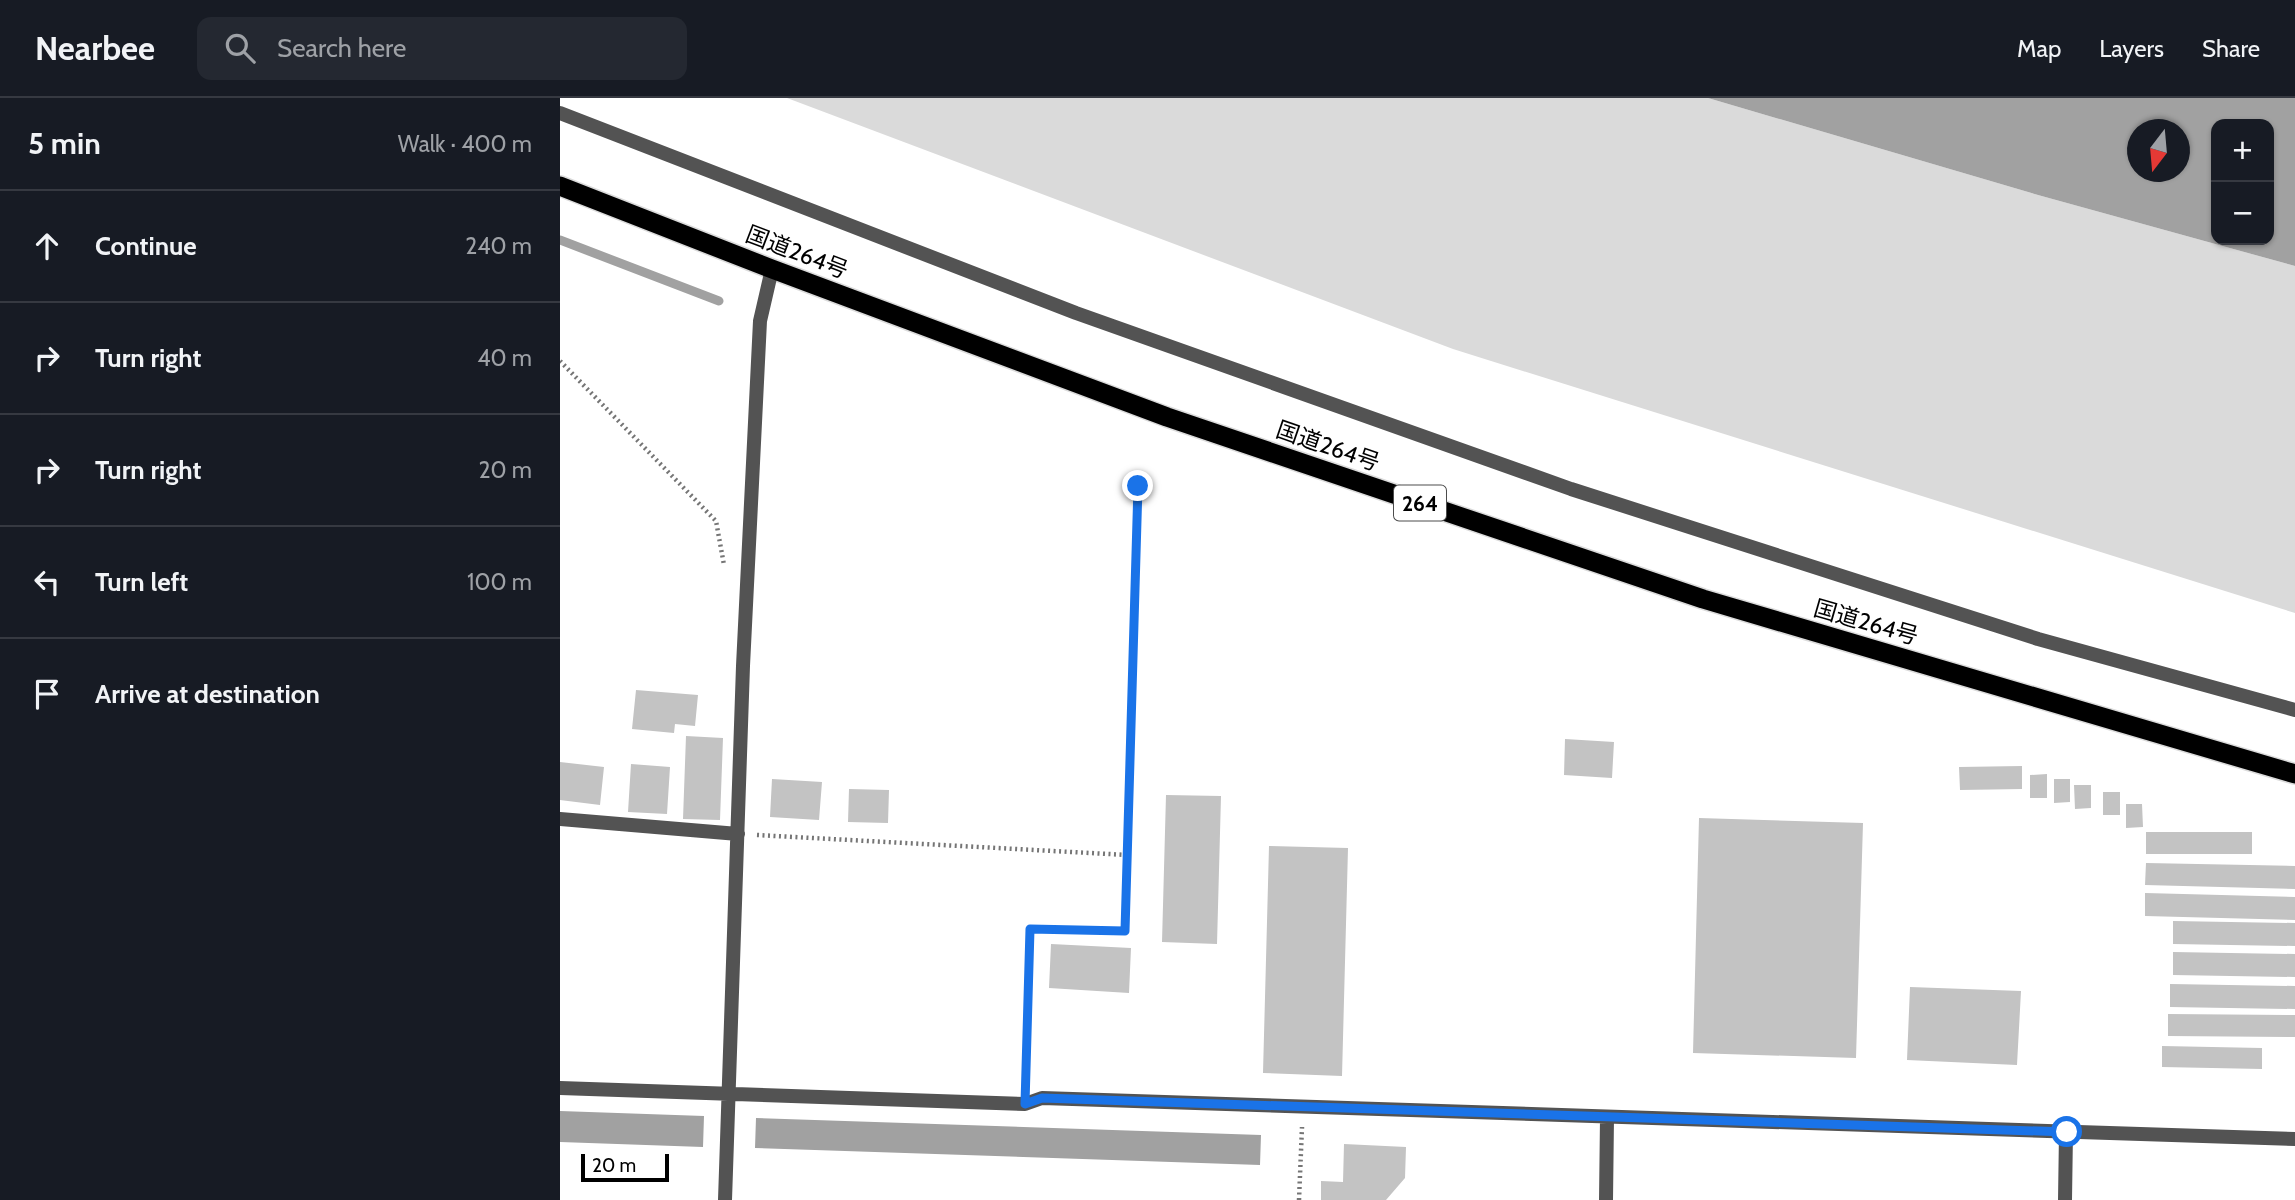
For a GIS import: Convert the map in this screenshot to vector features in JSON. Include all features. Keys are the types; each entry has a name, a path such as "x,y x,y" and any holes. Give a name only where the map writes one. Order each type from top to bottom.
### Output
{"highway":[{"name":"国道264号","path":"560,186 772,269 1167,417 1703,599 2295,774"}],"street":[{"path":"560,113 1076,313 1571,489 2038,639 2295,710"},
{"path":"725,1200 760,321 772,269"},
{"path":"560,819 738,834"},
{"path":"560,1088 1025,1104 1042,1098 2295,1139"},
{"path":"1606,1200 1607,1118"},
{"path":"2065,1200 2067,1132"}],"path":[{"path":"560,360 716,521 726,574"},
{"path":"1025,1104 1030,929 1125,931 1138,486"},
{"path":"738,834 1127,855"},
{"path":"1299,1200 1302,1108"}],"shaded area":[{"path":"787,98 1708,98 2211,243 2211,245 2295,266 2295,613 1453,349"},
{"path":"1708,98 2295,98 2295,266 2219,245 2274,245 2274,119 2211,119 2211,243"},
{"path":"560,1111 704,1116 703,1147 560,1142"},
{"path":"756,1118 1261,1135 1260,1165 755,1148"}],"building":[{"path":"636,690 698,695 695,726 675,724 674,733 632,729"},
{"path":"686,736 723,738 720,820 683,819"},
{"path":"1565,739 1614,742 1612,778 1564,775"},
{"path":"560,762 604,767 600,805 560,800"},
{"path":"631,764 670,767 667,814 628,812"},
{"path":"2022,766 2022,789 1960,790 1959,767"},
{"path":"2047,774 2047,798 2030,798 2030,775"},
{"path":"772,779 822,782 819,820 770,817"},
{"path":"2054,779 2070,779 2070,802 2054,803"},
{"path":"2074,785 2091,785 2091,808 2075,809"},
{"path":"849,789 889,790 888,823 848,822"},
{"path":"2103,792 2120,792 2120,815 2103,815"},
{"path":"1166,795 1221,796 1217,944 1162,942"},
{"path":"2126,804 2142,804 2143,827 2126,828"},
{"path":"1699,818 1863,823 1856,1058 1693,1053"},
{"path":"2146,832 2252,832 2252,854 2146,854"},
{"path":"1269,846 1348,848 1342,1076 1263,1073"},
{"path":"2146,863 2295,866 2295,889 2145,885"},
{"path":"2145,893 2295,897 2295,920 2145,916"},
{"path":"2173,921 2295,923 2295,946 2173,944"},
{"path":"1051,944 1131,948 1129,993 1049,988"},
{"path":"2173,952 2295,954 2295,977 2173,975"},
{"path":"2170,984 2295,986 2295,1009 2170,1007"},
{"path":"1910,987 2021,991 2017,1065 1907,1060"},
{"path":"2168,1014 2295,1015 2295,1037 2168,1036"},
{"path":"2162,1046 2262,1048 2262,1069 2162,1067"},
{"path":"1344,1144 1406,1147 1405,1178 1386,1200 1321,1200 1321,1181 1343,1182"}],"waterway":[{"path":"560,240 719,301"}],"route":[{"path":"1138,486 1125,931 1030,929 1025,1104 1042,1098 2067,1132"}]}
